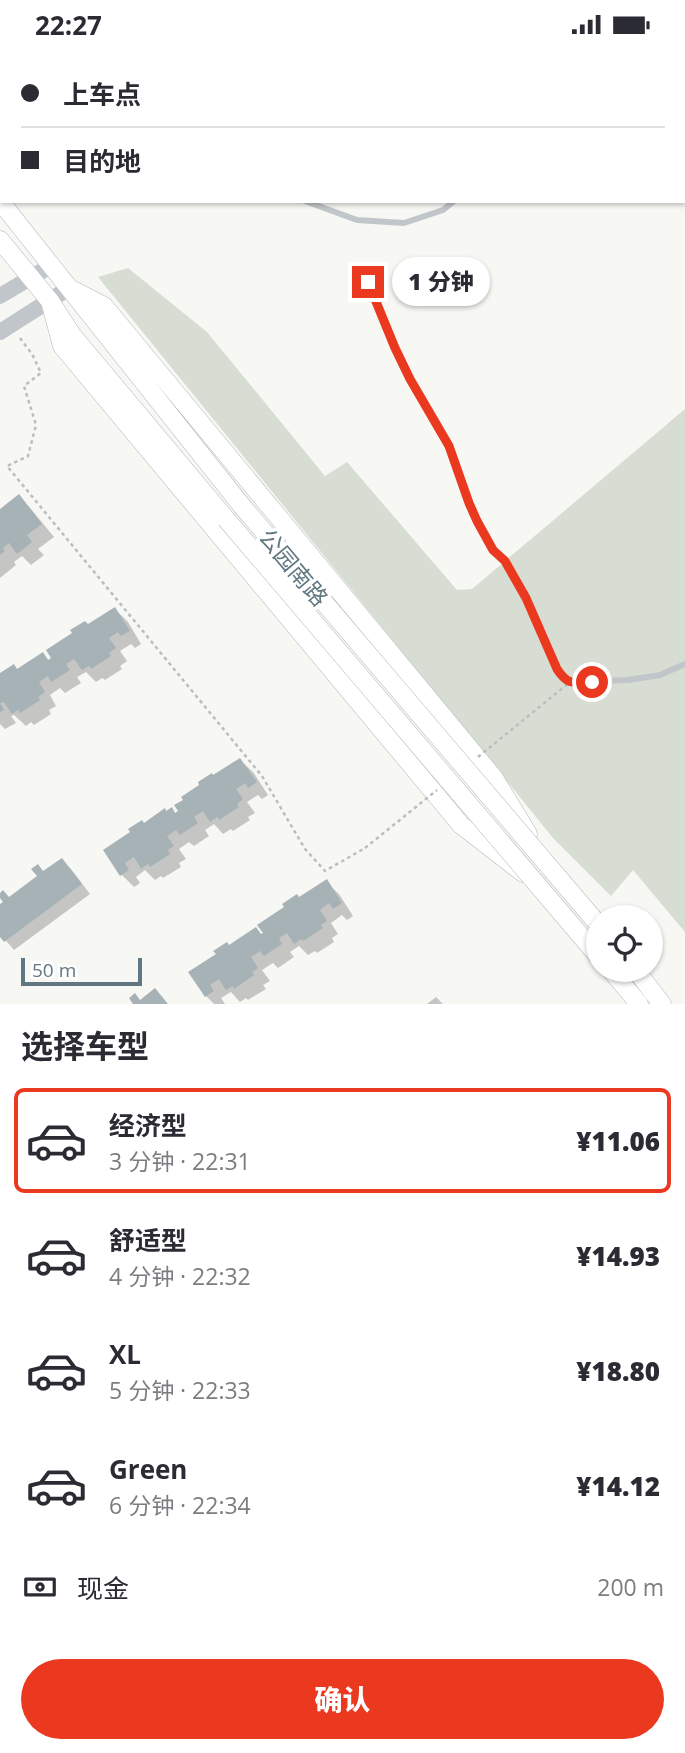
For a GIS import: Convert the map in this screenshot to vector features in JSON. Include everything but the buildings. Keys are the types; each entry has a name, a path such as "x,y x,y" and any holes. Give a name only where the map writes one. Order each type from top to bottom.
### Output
{"main road":[{"name":"公园南路","path":"2,203 242,506 586,910"},
{"name":"公园南路","path":"0,240 50,301 72,335 586,942"},
{"path":"69,288 104,306 494,778 528,834 592,905"},
{"path":"50,301 62,346 461,825 530,879 586,949"},
{"path":"613,982 631,1004"},
{"path":"621,982 639,1004"},
{"path":"647,982 663,1004"}],"street":[{"path":"0,296 51,265"},
{"path":"0,331 69,288"}],"lane":[{"path":"310,203 357,220 404,223 443,210 452,203"},
{"path":"368,282 410,379 449,446 477,521 493,550 505,561 526,598 563,678 570,682 628,680 660,675 685,664"}],"path":[{"path":"32,355 41,373 24,386 36,425 28,456 7,466 262,776 305,849 325,871 365,848"}],"shaded area":[{"path":"128,268 207,332 325,476 347,462 457,590 472,589 685,409 685,932 633,870 611,896 553,838 98,277"}],"route":[{"path":"368,282 410,379 449,446 477,521 493,550 505,561 526,598 557,669 563,678 570,682 592,682"}]}
